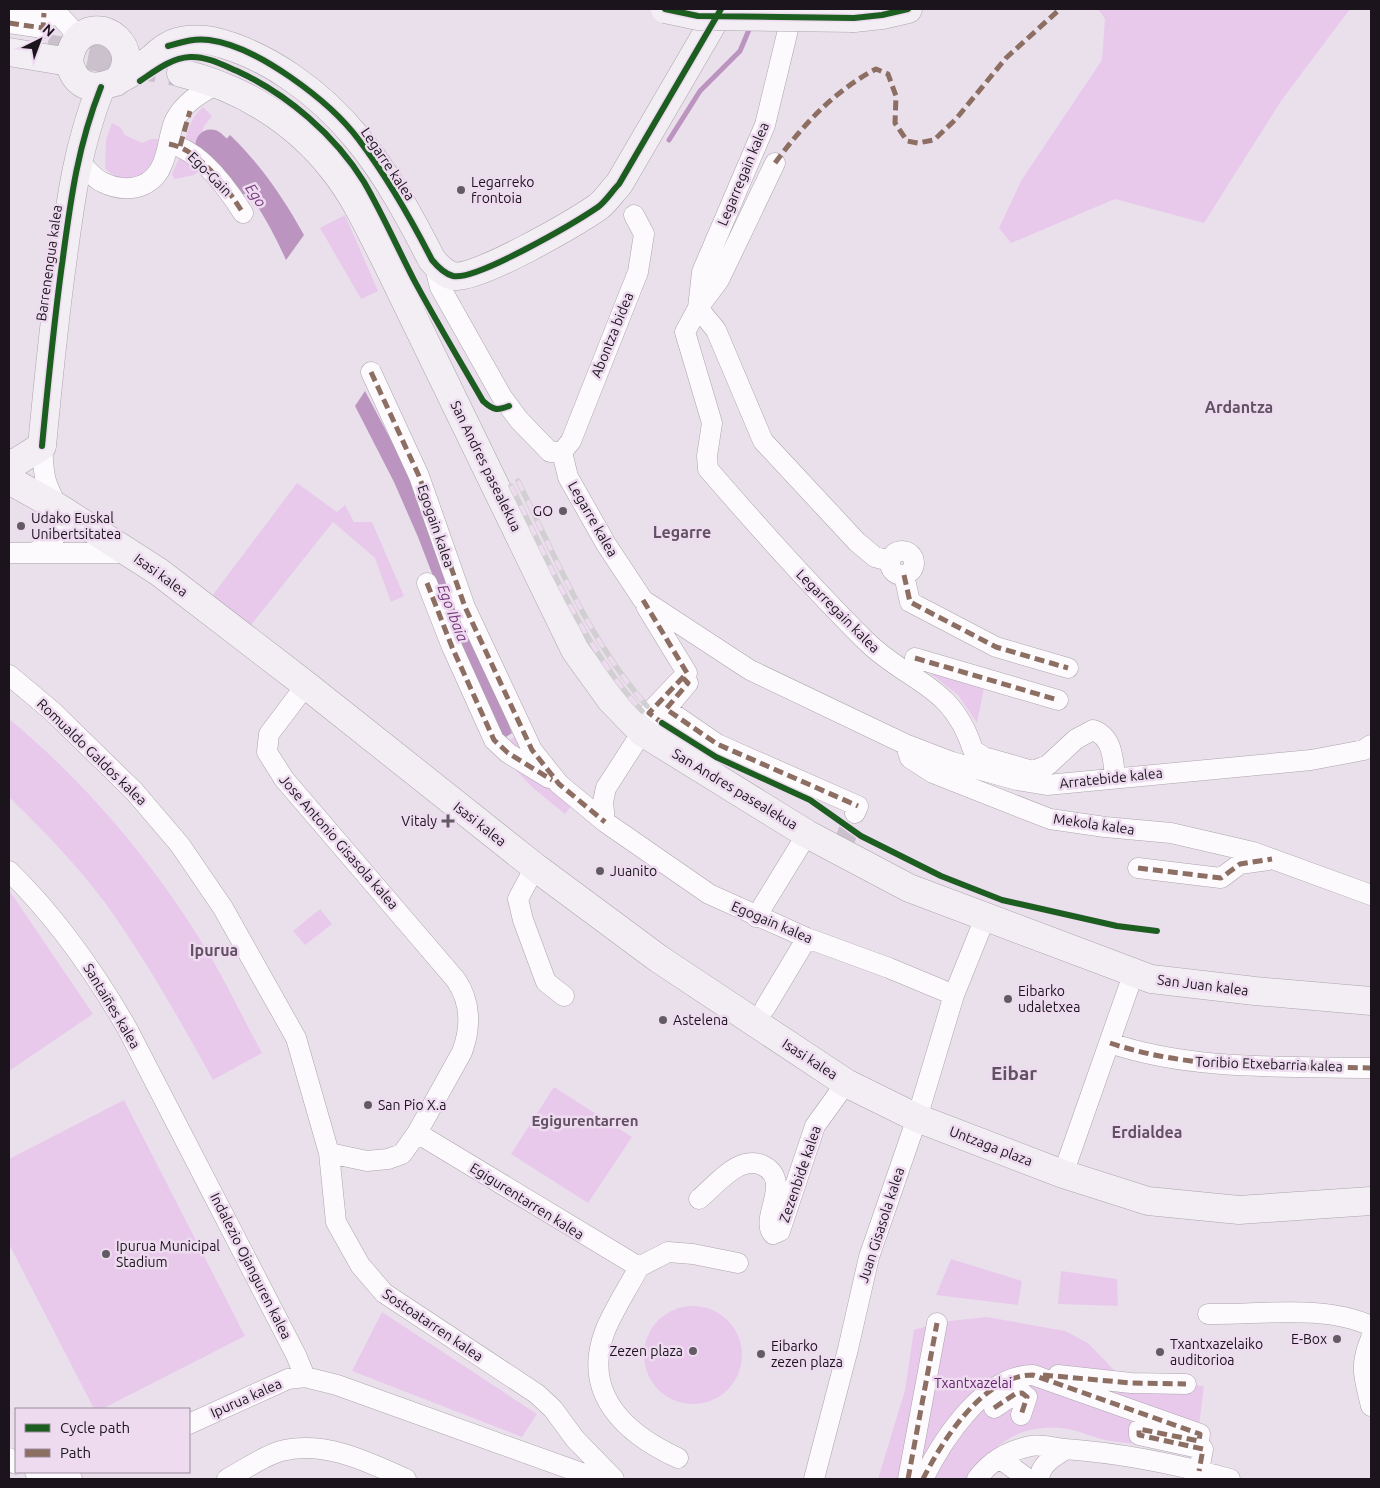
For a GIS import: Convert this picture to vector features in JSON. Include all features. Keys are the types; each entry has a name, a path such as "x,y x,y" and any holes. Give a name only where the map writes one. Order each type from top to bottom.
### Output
{"street":[{"path":"12,9 59,15 74,50 76,77 90,87 109,84 150,60 168,46"},
{"path":"666,9 698,16 854,18 882,15 908,9"},
{"path":"456,313 459,292 469,274 551,235 600,206 619,184 722,9"},
{"name":"Legarregain kalea","path":"793,9 765,125 702,272 698,308 685,332 712,423 707,456 708,469 780,552 876,651 940,695 953,708 966,727 973,750 984,757 1033,771 1048,765 1076,739 1093,730 1105,738 1110,747 1115,777"},
{"path":"9,23 43,28 44,13"},
{"path":"9,52 74,50 94,31 104,31 115,37 168,46"},
{"path":"109,84 122,75 127,58 125,49 115,37"},
{"name":"Legarre kalea","path":"168,46 189,39 210,40 236,48 275,67 302,86 331,110 358,138 384,176 434,263 453,276 469,274"},
{"name":"San Andres pasealekua","path":"181,73 198,77 200,98 256,102 276,114 333,168 358,206 386,261 576,650 611,700 807,834 842,848 909,888 985,918"},
{"name":"Barrenengua kalea","path":"42,446 53,327 77,159 109,84"},
{"path":"77,159 101,182 122,189 136,188 147,184 159,171 174,145 175,121 200,98"},
{"name":"Ego-Gain","path":"174,145 205,166 229,190 243,213"},
{"path":"775,163 719,280 698,308 716,330 762,441 857,542 875,557 890,562 897,552 909,553 914,564 911,572 904,575 910,602 996,647 1068,668"},
{"name":"Abontza bidea","path":"562,452 571,441 638,272 644,234 634,215"},
{"path":"434,263 440,287 456,313 477,356 502,396 519,420 550,452 562,452"},
{"name":"Egogain kalea","path":"371,372 419,476 465,607 532,750 559,784"},
{"path":"9,463 16,463 42,446 46,480 62,521 59,532 52,542 35,552"},
{"name":"Legarre kalea","path":"562,452 568,477 606,544 643,600 725,656"},
{"name":"Isasi kalea","path":"9,480 132,553 306,685 535,867 660,959 846,1083 916,1118"},
{"path":"9,553 132,553"},
{"name":"Egogain kalea","path":"427,583 452,647 494,740 508,753 559,784 605,822 709,894 756,917 954,995"},
{"path":"605,822 603,802 606,788 652,728 649,713 687,673 643,600"},
{"name":"Arratebide kalea","path":"725,656 750,670 905,744 952,762 1017,780 1047,785 1074,784 1115,777 1311,760 1364,750 1371,745"},
{"path":"915,658 1058,700"},
{"name":"Romualdo Galdos kalea","path":"9,675 52,711 118,774 154,813 199,871 223,908 296,1038 328,1153"},
{"path":"683,678 688,683 666,709 717,744 857,809"},
{"name":"Jose Antonio Gisasola kalea","path":"306,685 270,734 267,752 284,779 393,904 464,992 468,1007 467,1039 417,1133"},
{"name":"Mekola kalea","path":"905,744 910,758 933,773 1050,819 1105,828 1171,833 1253,852 1371,895"},
{"name":"San Andres pasealekua","path":"756,917 807,834"},
{"name":"Mekola kalea","path":"1138,868 1221,878 1240,864 1272,860"},
{"path":"535,867 518,899 523,920 546,982 564,996"},
{"name":"Santaiñes kalea","path":"9,871 43,906 102,985 127,1028 194,1156"},
{"path":"916,1118 954,995 985,918"},
{"name":"San Juan kalea","path":"985,918 1151,978 1254,992 1371,1001"},
{"path":"764,1008 807,938"},
{"path":"1063,1174 1134,972"},
{"name":"Toribio Etxebarria kalea","path":"1110,1043 1142,1054 1211,1064 1371,1068"},
{"name":"Zezenbide kalea","path":"699,1199 736,1167 751,1162 760,1164 769,1169 775,1178 776,1193 769,1226 773,1234 780,1232 815,1126 846,1083"},
{"name":"Untzaga plaza","path":"916,1118 1063,1174 1148,1201 1239,1210 1371,1201"},
{"name":"Juan Gisasola kalea","path":"814,1479 848,1349 869,1257 916,1118"},
{"path":"328,1153 367,1161 388,1159 402,1154 417,1133"},
{"name":"Egigurentarren kalea","path":"417,1133 639,1267"},
{"name":"Sostoatarren kalea","path":"328,1153 336,1222 360,1265 376,1286 537,1394 553,1409 575,1439 614,1479"},
{"name":"Indalezio Ojanguren kalea","path":"194,1156 296,1355 305,1377"},
{"path":"678,1458 653,1447 623,1422 609,1406 600,1387 599,1363 605,1332 639,1267 668,1252 693,1254 738,1263"},
{"path":"1208,1314 1319,1313 1355,1318 1371,1326"},
{"path":"908,1479 936,1323"},
{"path":"1371,1338 1364,1354 1362,1370 1371,1406"},
{"path":"1034,1375 1200,1434 1199,1441 1139,1429 1139,1435 1203,1449 1199,1470"},
{"path":"923,1479 938,1448 961,1419 1007,1379 1034,1375 1068,1376 1131,1383 1186,1384"},
{"path":"305,1377 337,1385 598,1479"},
{"name":"Ipurua kalea","path":"190,1424 288,1379 305,1377"},
{"path":"994,1408 1015,1394 1022,1393 1027,1397 1022,1415"},
{"path":"557,1464 570,1452 575,1439"},
{"path":"978,1479 985,1468 999,1458 1033,1445 1084,1450 1199,1470 1230,1479"},
{"path":"226,1479 280,1451 312,1448 331,1450 406,1479"},
{"path":"1040,1479 1040,1472 1048,1461 1066,1449"},
{"path":"999,1458 1028,1479"},
{"path":"46,1473 80,1476"}],"green space":[{"path":"1098,9 1350,9 1281,101 1204,223 1115,199 1011,243 999,228 1021,181 1102,60 1105,19"},
{"path":"203,107 212,116 204,126 197,152 202,168 194,175 175,179 172,175 189,128 194,117"},
{"path":"112,123 120,127 125,135 142,143 152,139 159,139 163,127 157,156 142,175 122,178 113,175 105,168 106,140"},
{"path":"345,215 378,291 361,299 320,228"},
{"path":"297,483 337,512 345,505 354,522 372,522 404,596 391,602 375,558 333,522 251,625 212,596"},
{"path":"912,659 985,683 977,723 958,695"},
{"path":"9,719 67,772 121,830 146,861 212,959 262,1053 213,1080 162,990 106,904 59,848 9,797"},
{"path":"521,733 532,750 583,791 565,814 533,788 495,749"},
{"path":"9,890 93,1014 9,1071"},
{"path":"320,909 332,924 305,945 293,931"},
{"path":"554,1087 632,1137 588,1203 511,1154"},
{"path":"124,1100 245,1336 104,1408 93,1408 9,1244 9,1159"},
{"path":"951,1259 1022,1281 1018,1305 936,1295"},
{"path":"1061,1271 1117,1279 1118,1306 1058,1304"},
{"name":"Zezen plaza","path":"693,1306 712,1309 728,1320 739,1336 742,1355 739,1374 728,1390 712,1401 693,1404 674,1401 658,1390 647,1374 644,1355 647,1336 658,1320 674,1309"},
{"path":"382,1312 537,1414 522,1437 352,1371"},
{"name":"Txantxazelai","path":"987,1317 1065,1331 1088,1343 1116,1372 1135,1380 1204,1386 1196,1450 1105,1440 1068,1429 1036,1429 1023,1432 1000,1445 990,1454 970,1479 878,1479 905,1390 914,1330 941,1322"}],"water":[{"path":"230,135 271,182 304,235 286,260 256,203 213,154"},
{"name":"Ego Ibaia","path":"365,391 409,474 512,733 497,743 418,537 394,482 355,406"}],"waterway":[{"path":"669,140 700,91 740,51 751,25"},
{"name":"Ego","path":"211,145 247,179"}],"tunnel":[{"path":"47,48 181,73"},
{"path":"843,845 855,813"}],"railway":[{"path":"518,481 560,569 591,627 626,681 647,706"},
{"path":"511,486 585,632 602,660 642,711"}],"marked path":[{"path":"775,163 820,110 846,88 876,69 888,74 896,96 895,123 907,141 918,143 934,140 956,119 1006,58 1060,9"},
{"path":"9,23 43,28 44,13"},
{"path":"180,146 190,111"},
{"path":"169,144 180,147 212,171 243,213"},
{"path":"371,372 419,476 465,607 532,750 559,784 605,822"},
{"path":"904,575 910,602 996,647 1068,668"},
{"path":"427,583 452,647 494,740 508,753 552,780"},
{"path":"643,600 687,673 649,713 662,723"},
{"path":"915,658 1058,700"},
{"path":"683,678 688,683 666,709 717,744 858,806"},
{"path":"1138,868 1221,878 1240,864 1272,859"},
{"path":"1110,1043 1141,1052 1206,1063 1272,1067 1371,1068"},
{"path":"908,1479 937,1323"},
{"path":"923,1479 931,1463 954,1429 982,1397 998,1386 1015,1378 1033,1375 1200,1434 1199,1441 1139,1429 1139,1435 1203,1449 1199,1471"},
{"path":"1043,1375 1131,1383 1186,1384"},
{"path":"994,1408 1015,1394 1022,1393 1027,1397 1021,1415"}],"cycle path":[{"path":"665,9 698,16 854,18 882,15 908,9"},
{"path":"168,46 198,40 228,44 270,64 311,93 330,109 359,140 398,198 432,260 444,272 453,276 465,275 482,269 526,249 569,225 604,202 619,184 721,9"},
{"path":"140,81 176,60 190,57 208,59 256,80 274,91 324,132 339,148 364,182 414,280 483,401 495,409 509,406"},
{"path":"42,446 57,304 72,192 86,130 101,87"},
{"path":"662,723 716,757 810,800 861,836 941,876 1002,900 1117,926 1157,931"}],"place":[{"name":"Legarreko frontoia","path":"461,190"},
{"name":"GO","path":"563,511"},
{"name":"Udako Euskal Unibertsitatea","path":"21,526"},
{"name":"Vitaly","path":"448,821"},
{"name":"Juanito","path":"600,871"},
{"name":"Eibarko udaletxea","path":"1008,999"},
{"name":"Astelena","path":"663,1020"},
{"name":"San Pio X.a","path":"368,1105"},
{"name":"Ipurua Municipal Stadium","path":"106,1254"},
{"name":"E-Box","path":"1337,1339"},
{"name":"Zezen plaza","path":"693,1351"},
{"name":"Txantxazelaiko auditorioa","path":"1160,1352"},
{"name":"Eibarko zezen plaza","path":"761,1354"}],"district":[{"name":"Ardantza","path":"1239,407"},
{"name":"Legarre","path":"682,532"},
{"name":"Ipurua","path":"214,950"},
{"name":"Eibar","path":"1014,1073"},
{"name":"Egigurentarren","path":"585,1120"},
{"name":"Erdialdea","path":"1147,1132"}]}
